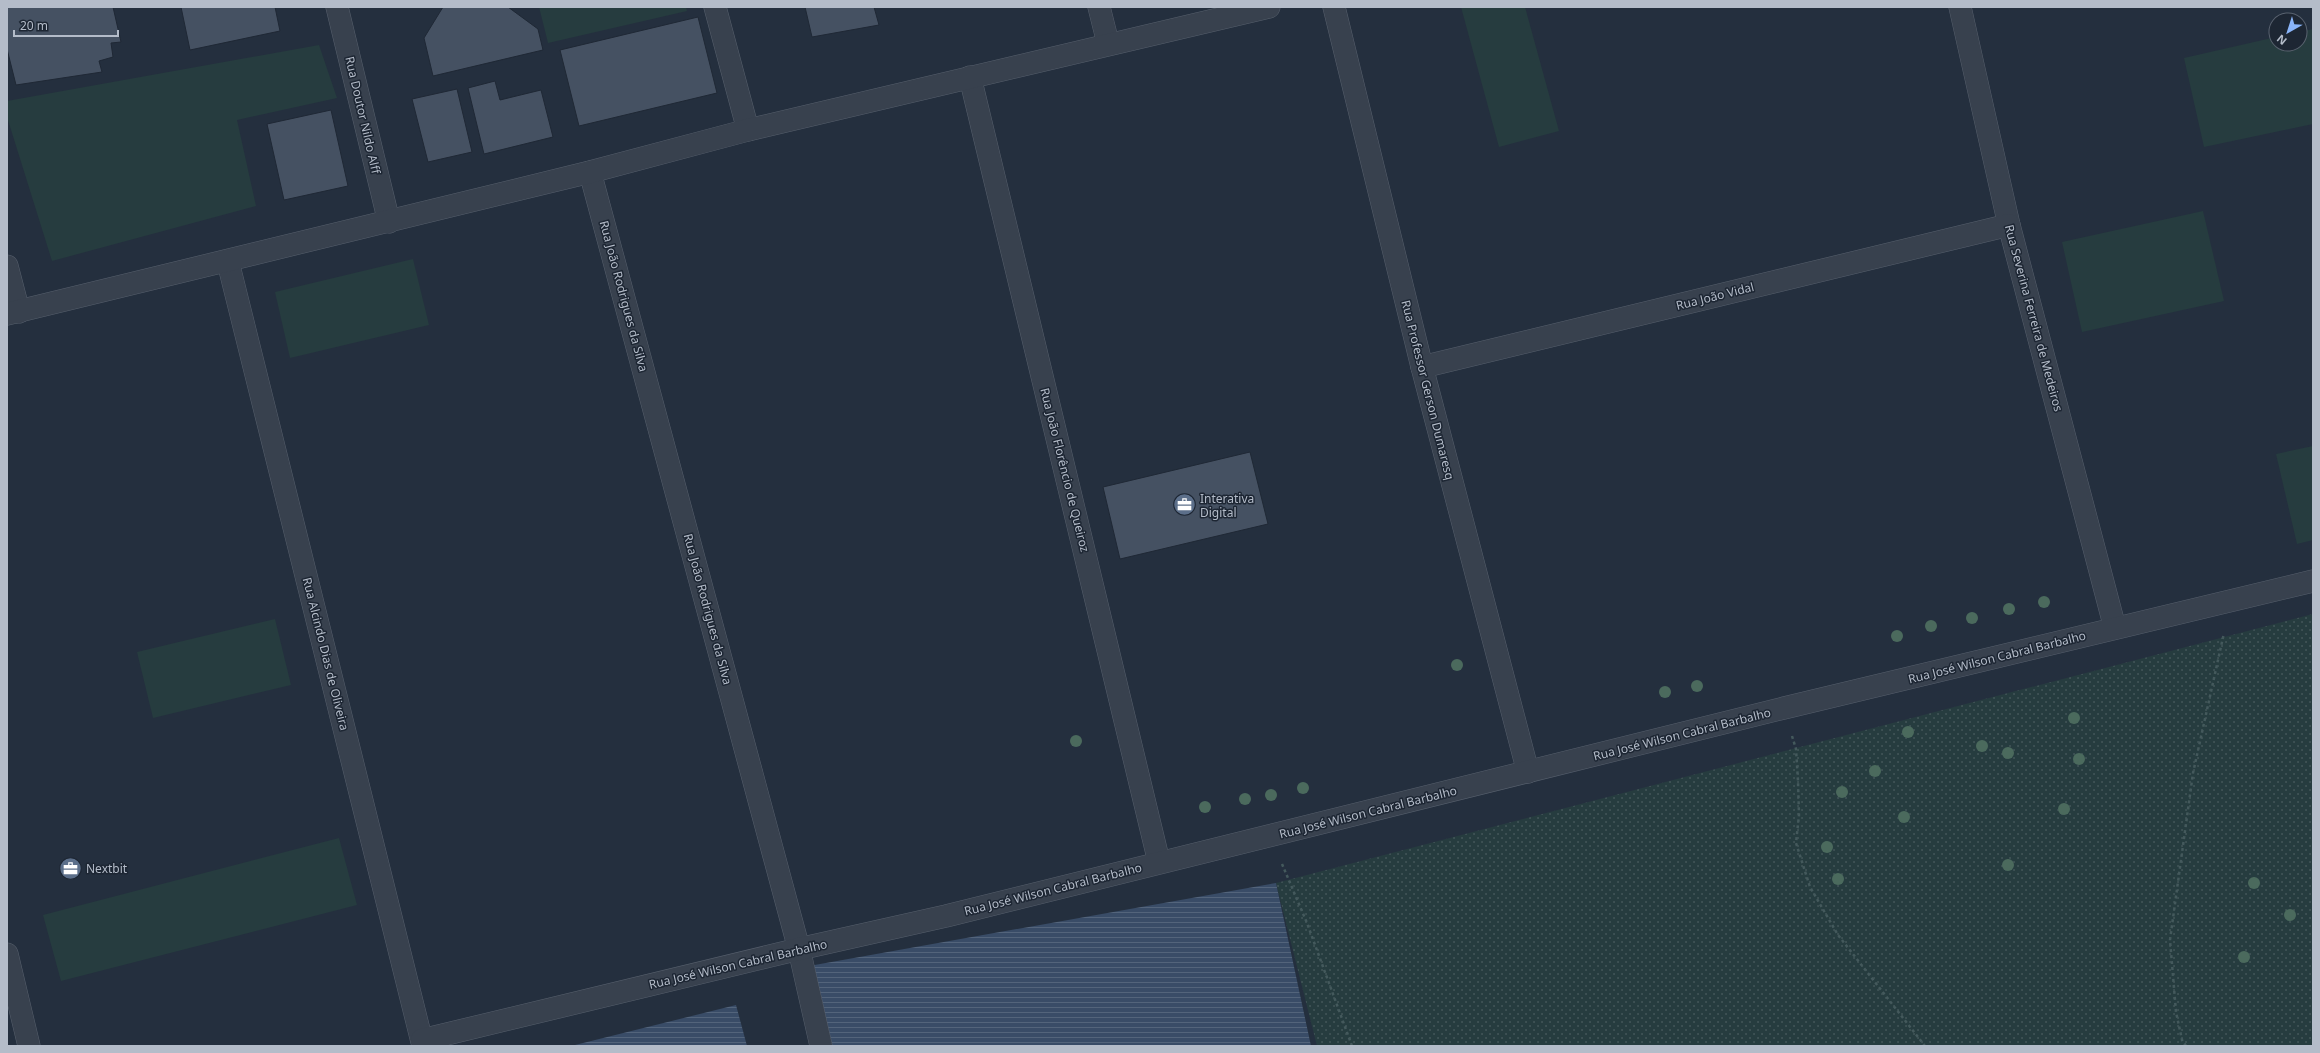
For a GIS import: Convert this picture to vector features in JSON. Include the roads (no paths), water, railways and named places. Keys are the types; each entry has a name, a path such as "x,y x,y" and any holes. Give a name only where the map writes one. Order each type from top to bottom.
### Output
{"street":[{"name":"Rua Doutor Nildo Alff","path":"337,7 389,222"},
{"path":"715,7 748,130"},
{"path":"1099,7 1108,43"},
{"path":"7,266 13,313 228,262 590,172 748,130 1108,43 1269,7"},
{"name":"Rua Professor Gerson Dumaresq","path":"1334,7 1422,367 1528,772"},
{"name":"Rua Severina Ferreira de Medeiros","path":"1960,7 2009,225 2115,628"},
{"name":"Rua João Florêncio de Queiroz","path":"970,77 1159,862"},
{"name":"Rua João Rodrigues da Silva","path":"590,172 799,949 821,1046"},
{"name":"Rua João Vidal","path":"1422,367 2009,225"},
{"name":"Rua Alcindo Dias de Oliveira","path":"228,262 422,1043"},
{"name":"Rua José Wilson Cabral Barbalho","path":"422,1043 799,949 946,916 1784,708 2313,581"},
{"path":"7,954 29,1046"}],"water":[{"path":"1276,883 1311,1046 829,1046 809,966"},
{"path":"736,1005 747,1046 571,1046"}],"place":[{"name":"Interativa Digital","path":"1185,505"},
{"name":"Nextbit","path":"71,868"}]}
